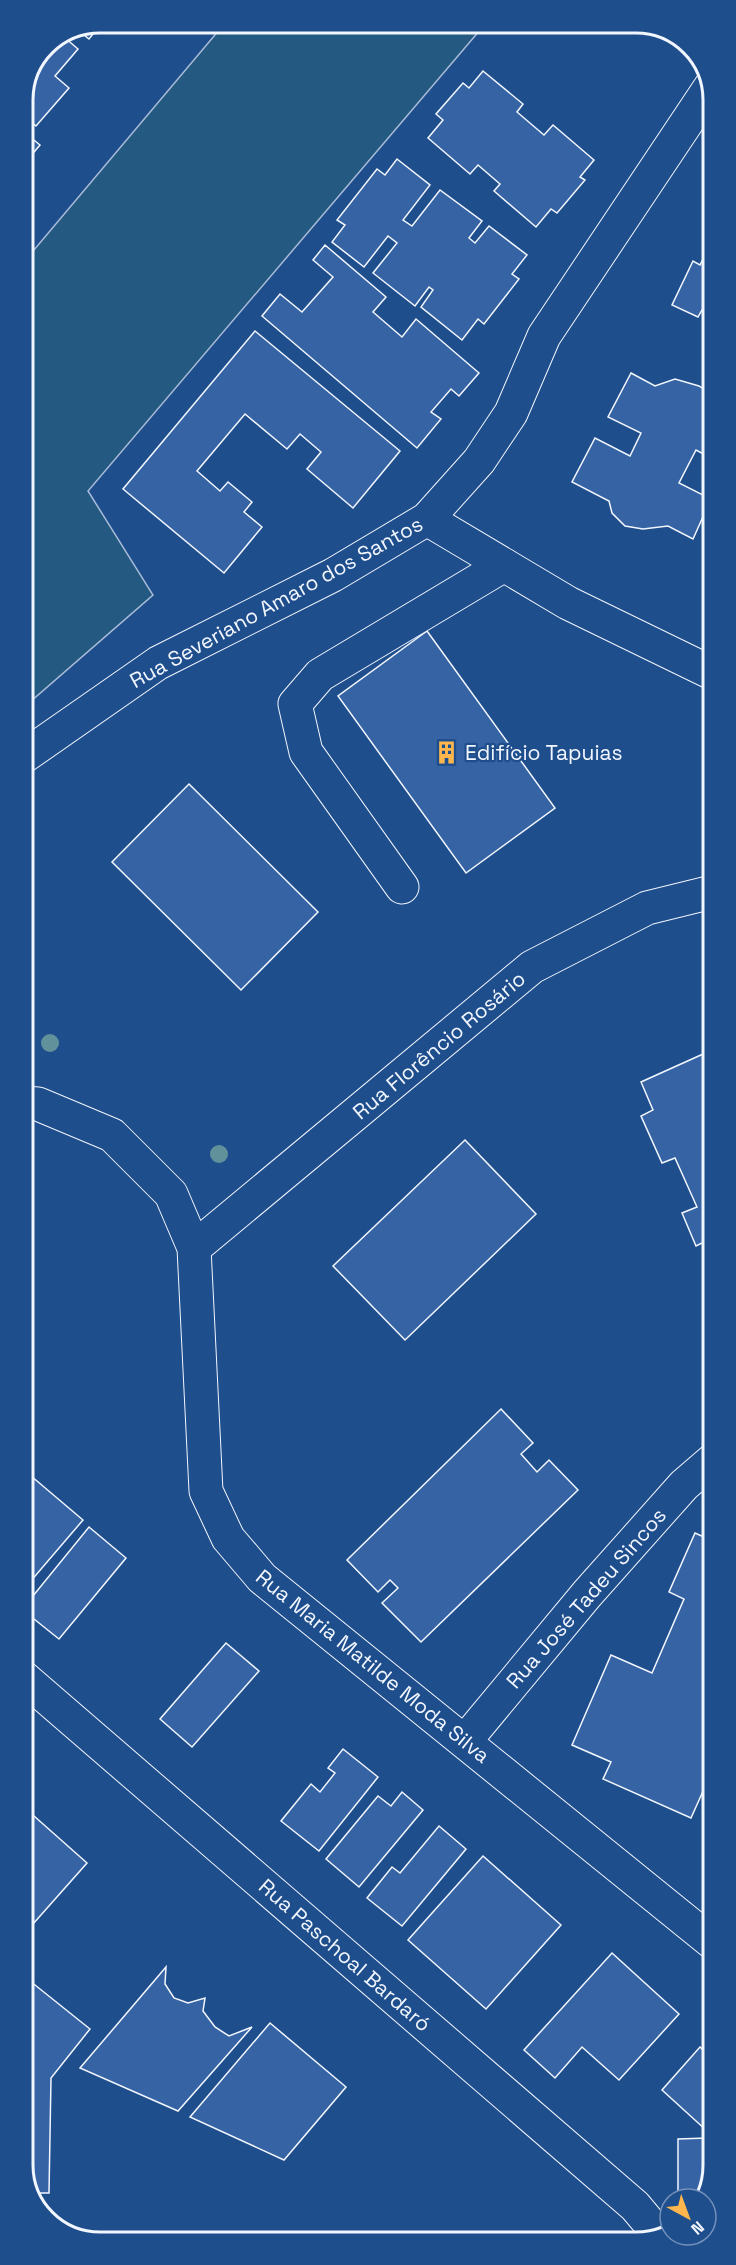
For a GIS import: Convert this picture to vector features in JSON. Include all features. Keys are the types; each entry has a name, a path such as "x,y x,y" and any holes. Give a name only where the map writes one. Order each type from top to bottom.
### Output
{"street":[{"name":"Rua Severiano Amaro dos Santos","path":"33,750 158,663 333,575 427,519 478,461 504,423 544,336 703,98"},
{"path":"427,519 568,603 703,669"},
{"path":"402,887 306,752 295,704 320,675 504,565"},
{"name":"Rua Florêncio Rosário","path":"194,1248 532,967 647,908 703,894"},
{"name":"Rua Maria Matilde Moda Silva","path":"33,1104 112,1135 171,1194 194,1248 206,1491 228,1538 262,1578 703,1935"},
{"name":"Rua José Tadeu Sincos","path":"465,1741 587,1594 684,1485 703,1469"},
{"name":"Rua Paschoal Bardaró","path":"33,1686 635,2206 655,2229"}],"shaded area":[{"path":"217,33 477,33 88,491 153,595 33,699 33,251"}],"building":[{"path":"93,34 89,39 84,35"},
{"path":"69,41 78,49 55,76 69,88 36,126 33,123 33,100 38,74 53,53"},
{"path":"483,71 523,104 517,112 544,135 553,125 594,160 580,177 585,180 557,213 551,209 536,227 494,191 500,184 478,165 470,174 428,138 443,120 436,114 463,83 469,88"},
{"path":"33,139 40,145 33,153"},
{"path":"397,159 430,185 403,220 412,226 440,190 482,221 469,238 475,243 489,226 527,255 512,274 519,279 484,324 478,319 462,340 421,307 433,290 429,287 415,306 373,273 397,243 388,236 364,267 332,242 345,225 337,220 377,169 385,175"},
{"path":"325,245 386,297 373,312 402,337 416,319 479,373 459,396 451,389 431,412 441,419 417,448 262,316 280,294 302,312 333,277 313,260"},
{"path":"703,259 703,311 698,317 672,305 693,261 700,265"},
{"path":"255,331 400,451 353,508 307,469 321,452 300,434 287,449 245,414 197,471 220,491 228,482 252,502 244,512 262,527 224,573 123,489"},
{"path":"631,373 655,386 675,379 703,389 703,454 696,450 679,483 703,495 703,517 693,539 668,526 643,529 625,526 612,513 609,501 572,482 595,438 630,456 641,433 608,417"},
{"name":"Edifício Tapuias","path":"427,631 555,808 466,873 338,696"},
{"path":"189,784 318,912 241,990 112,862"},
{"path":"703,1054 703,1242 696,1246 682,1213 697,1207 675,1158 662,1163 641,1116 653,1110 641,1082"},
{"path":"465,1140 536,1214 405,1340 333,1266"},
{"path":"501,1409 533,1443 521,1454 537,1472 549,1460 578,1490 421,1642 382,1603 398,1588 390,1580 378,1592 347,1560"},
{"path":"33,1478 83,1520 33,1578"},
{"path":"89,1527 126,1558 59,1639 33,1618 33,1596"},
{"path":"695,1533 703,1537 703,1791 691,1818 603,1779 611,1762 572,1745 611,1655 652,1673 684,1599 669,1592"},
{"path":"226,1643 259,1671 192,1747 160,1719"},
{"path":"343,1749 378,1777 319,1851 281,1821 311,1784 320,1792 335,1773 328,1768"},
{"path":"402,1792 423,1810 359,1887 326,1859 378,1796 391,1806"},
{"path":"33,1815 87,1863 33,1924"},
{"path":"439,1826 466,1849 402,1926 367,1898 392,1867 400,1873"},
{"path":"483,1856 561,1925 486,2009 408,1940"},
{"path":"612,1953 679,2014 619,2080 582,2047 555,2078 524,2050"},
{"path":"166,1967 165,1984 174,1998 188,2003 205,1998 203,2011 215,2027 229,2036 252,2027 178,2111 80,2068"},
{"path":"33,1983 90,2029 51,2078 49,2193 39,2193 33,2165"},
{"path":"270,2023 346,2087 284,2160 190,2117"},
{"path":"700,2047 703,2050 703,2127 662,2090"},
{"path":"703,2138 702,2178 699,2187 678,2187 678,2139"}],"place":[{"name":"Edifício Tapuias","path":"447,752"}]}
